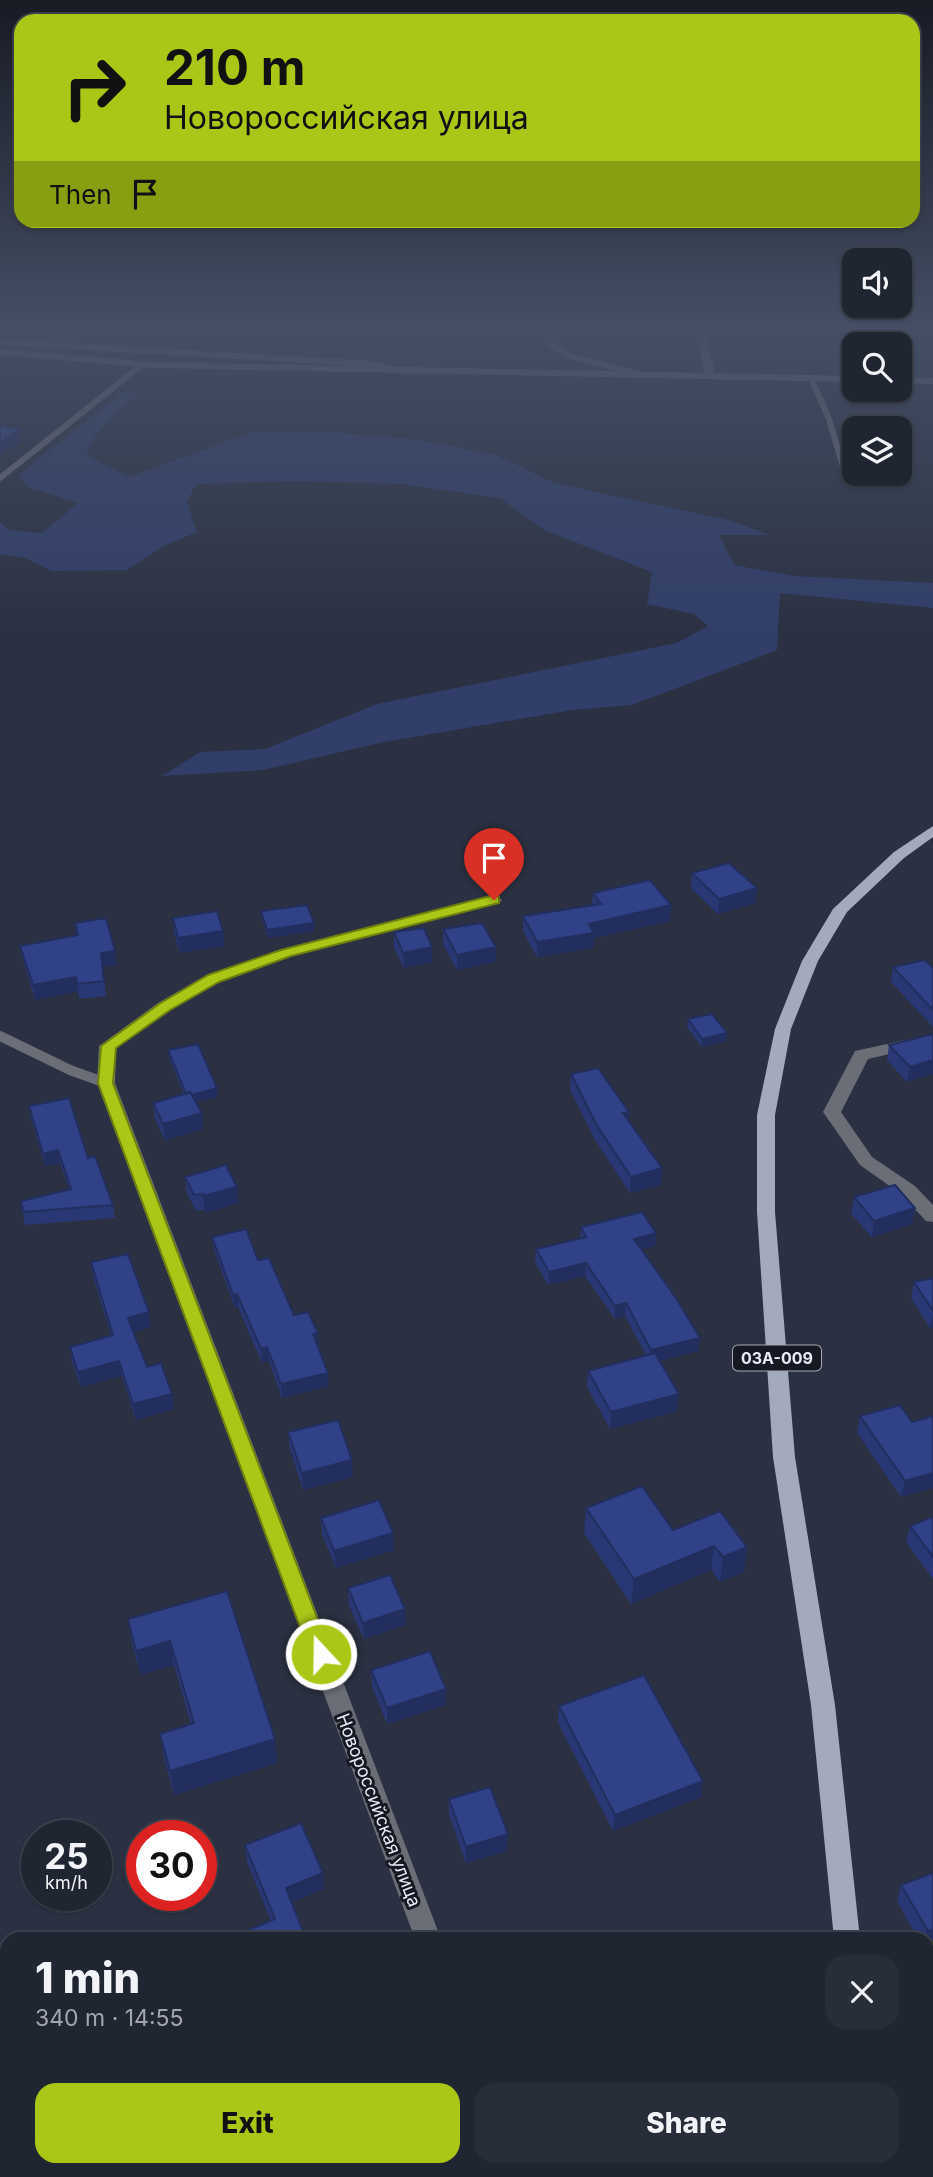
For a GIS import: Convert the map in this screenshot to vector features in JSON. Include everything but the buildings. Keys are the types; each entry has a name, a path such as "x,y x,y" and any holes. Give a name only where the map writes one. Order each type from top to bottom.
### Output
{"main road":[{"name":"03А-009","path":"846,1932 822,1705 784,1457 766,1212 766,1115 783,1029 810,961 841,909 899,855 933,830"}],"street":[{"name":"Новороссийская улица","path":"425,1932 106,1083 108,1046 164,1007 214,978 286,953 494,900"},
{"path":"933,1039 861,1055 832,1112 866,1161 908,1190 933,1216"}],"lane":[{"path":"0,478 62,429"},
{"path":"832,429 842,463"},
{"path":"0,1035 70,1070 106,1083"}],"shaded area":[{"path":"77,429 102,429 86,455 129,477 255,431 319,431 421,440 496,455 554,483 728,520 770,535 719,535 734,565 794,576 933,583 933,608 780,593 777,650 632,705 572,710 384,742 263,770 162,776 200,752 265,749 377,704 677,643 708,626 694,614 647,604 652,572 544,530 500,498 401,484 299,481 196,484 187,502 197,532 164,546 127,570 52,571 25,558 0,554 0,522 9,530 42,533 78,503 30,488 18,475"}],"route":[{"path":"321,1654 106,1083 108,1046 164,1007 214,978 286,953 494,900"}]}
